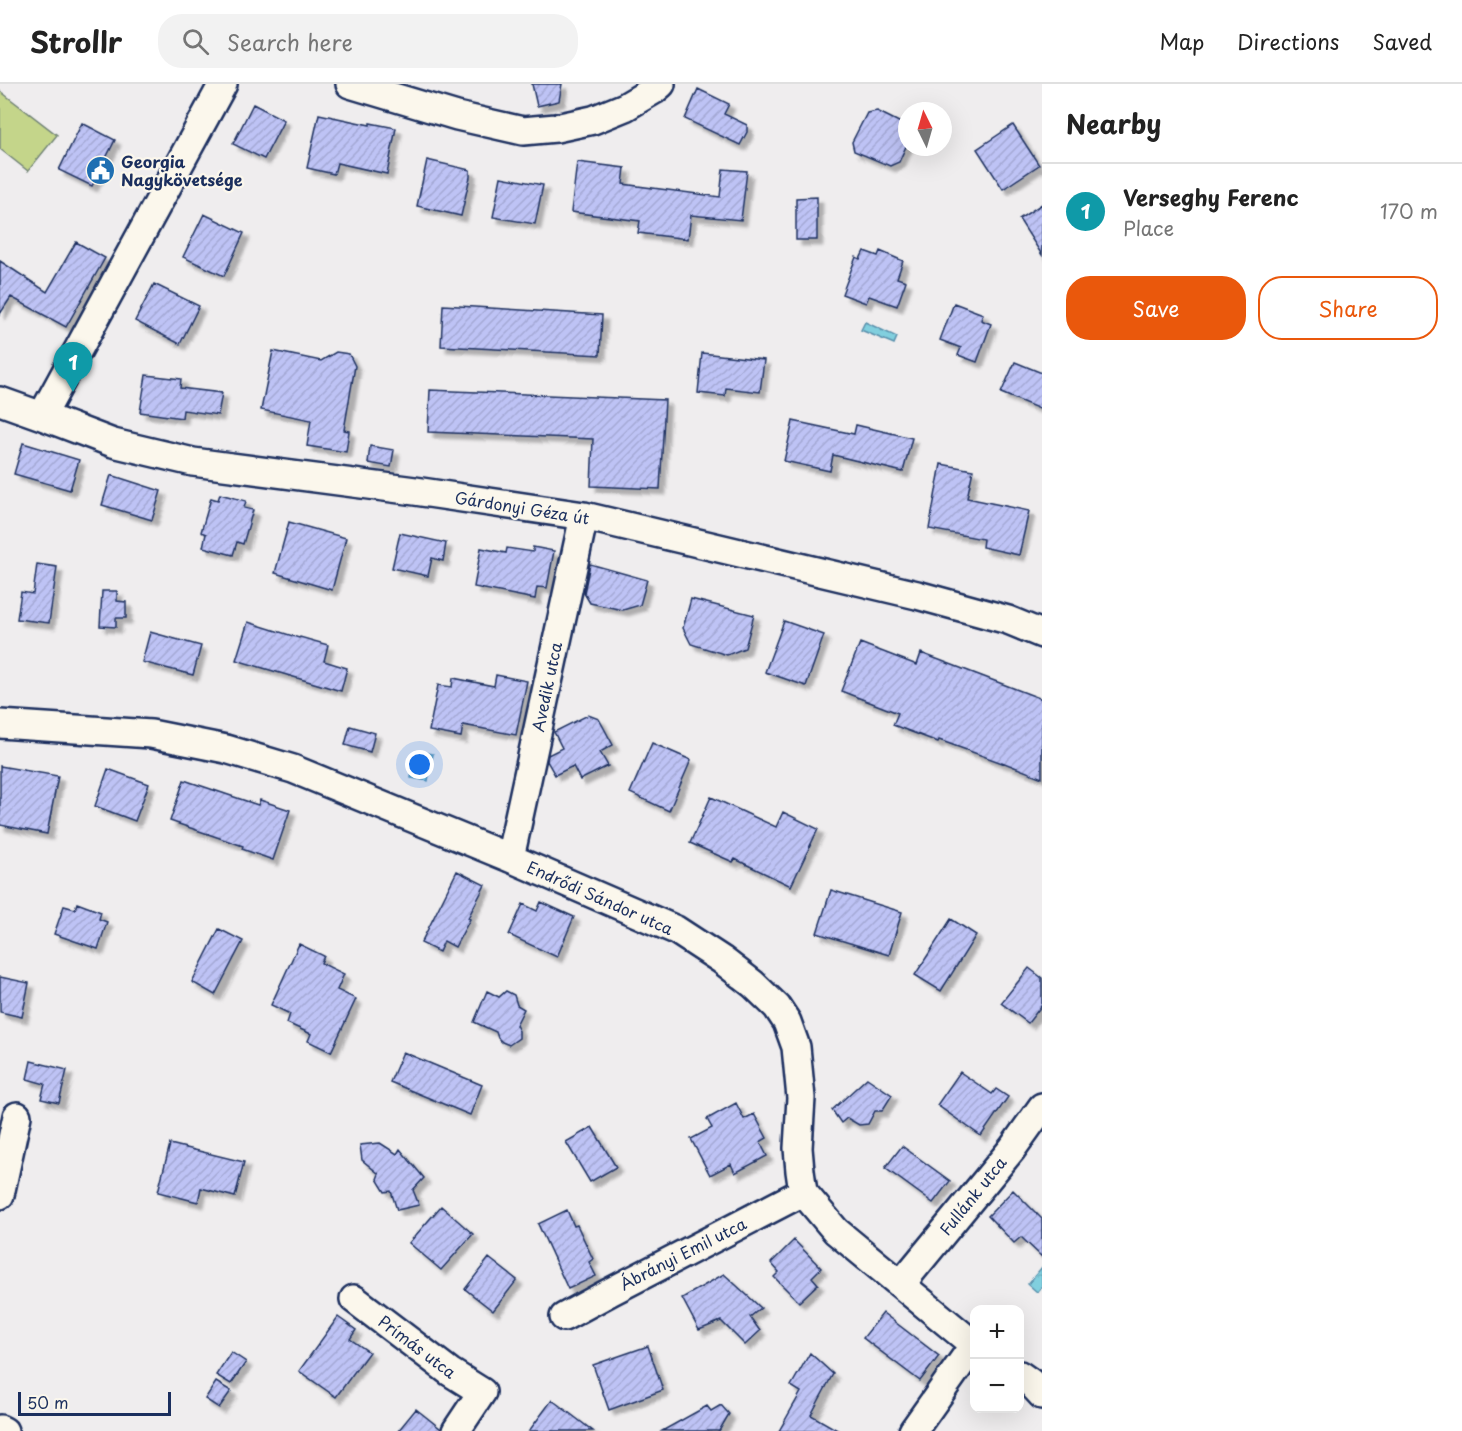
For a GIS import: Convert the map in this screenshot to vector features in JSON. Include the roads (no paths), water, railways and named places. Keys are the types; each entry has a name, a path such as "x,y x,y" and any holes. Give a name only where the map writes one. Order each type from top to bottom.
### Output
{"street":[{"path":"42,416 224,84"},
{"path":"350,84 457,116 523,131 556,128 593,120 625,107 661,84"},
{"name":"Gárdonyi Géza út","path":"0,401 114,443 194,462 584,516 917,595 1008,620 1042,634"},
{"name":"Avedik utca","path":"510,858 584,516"},
{"name":"Endrődi Sándor utca","path":"0,724 151,734 226,749 293,769 510,858 676,930 722,960 753,984 777,1007 787,1022 796,1047 801,1098 798,1148 803,1192"},
{"name":"Fullánk utca","path":"901,1284 1012,1149 1042,1107"},
{"path":"0,1195 17,1116"},
{"path":"803,1192 836,1231 970,1341"},
{"name":"Ábrányi Emil utca","path":"564,1317 803,1192"},
{"name":"Prímás utca","path":"354,1299 450,1372 482,1392 456,1431"},
{"path":"913,1431 970,1352"},
{"path":"1024,1378 1042,1395"}],"water":[{"path":"865,322 897,337 894,344 861,330"},
{"path":"416,751 433,754 428,781 411,778"},
{"path":"1042,1267 1042,1287 1037,1292 1028,1284"}],"place":[{"name":"Georgia Nagykövetsége","path":"100,171"},
{"name":"Verseghy Ferenc","path":"73,392"}]}
